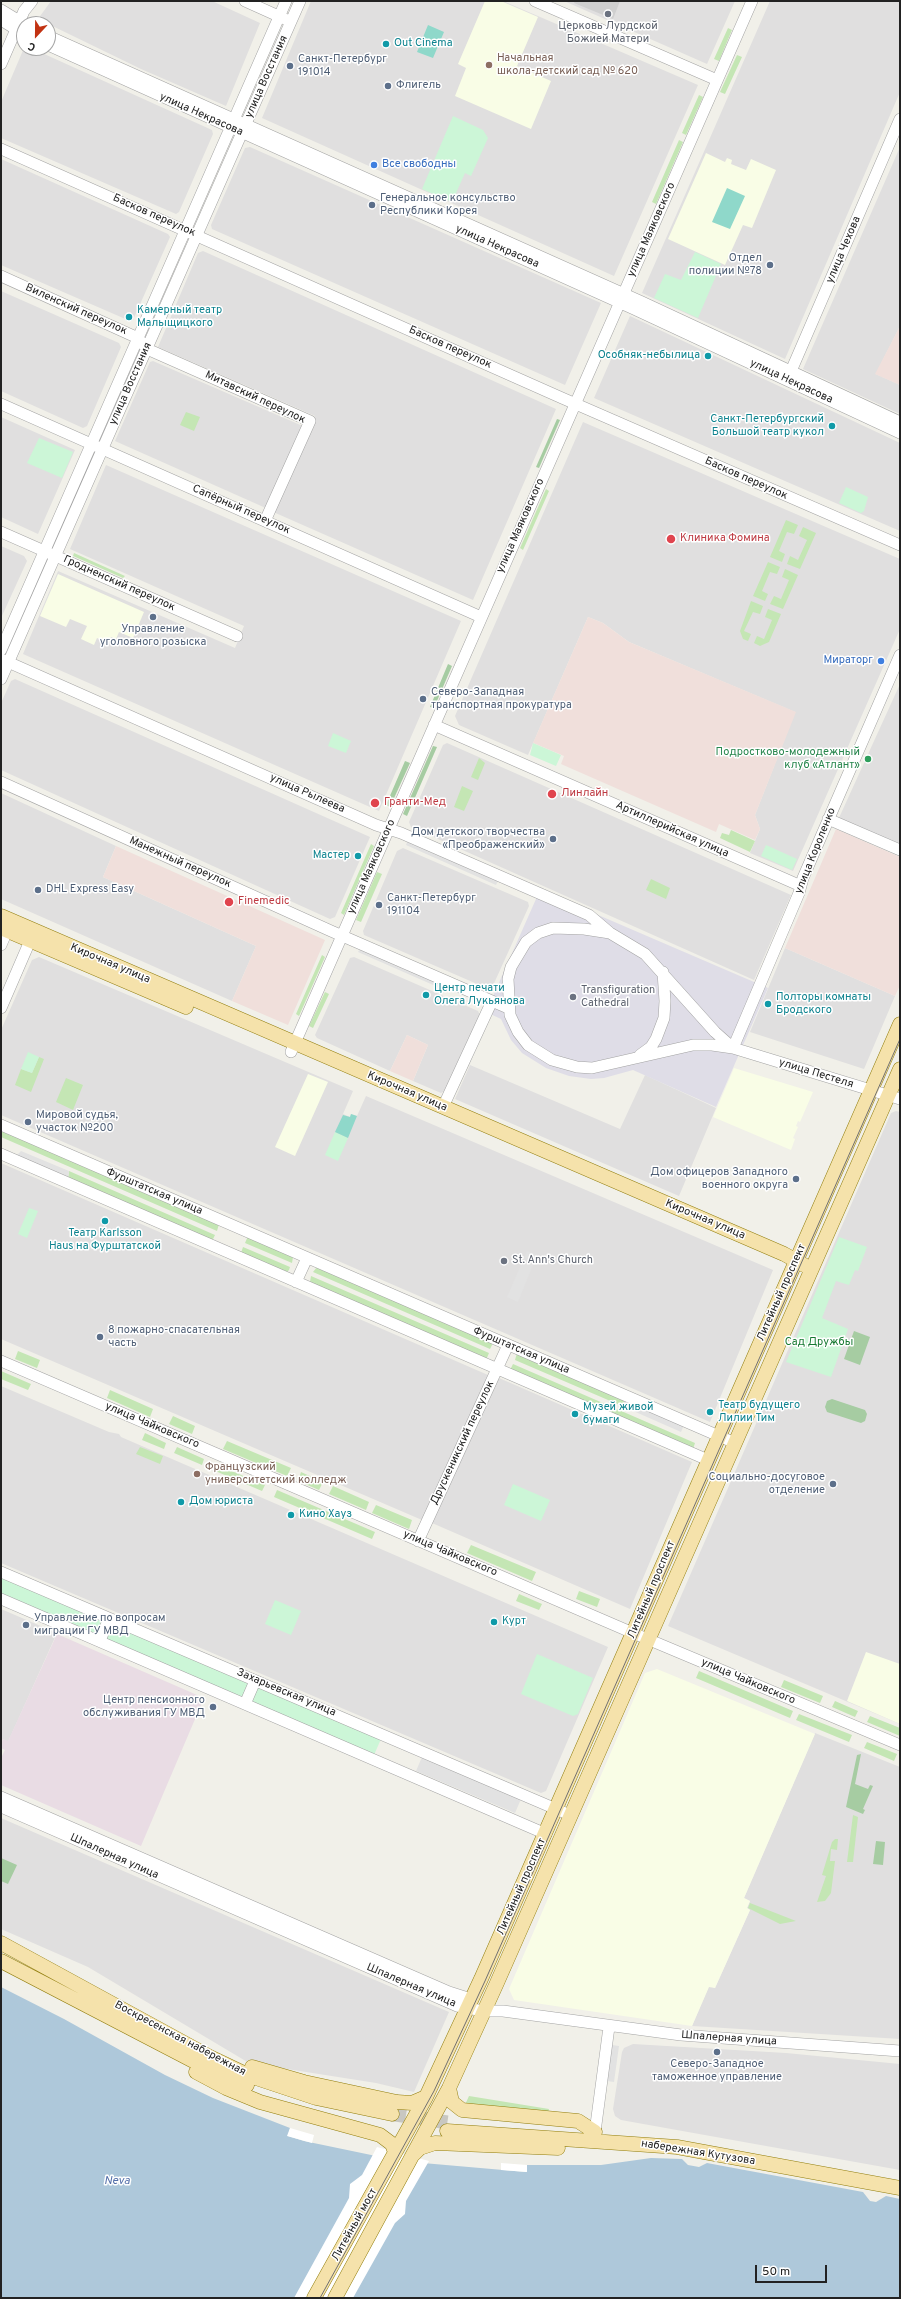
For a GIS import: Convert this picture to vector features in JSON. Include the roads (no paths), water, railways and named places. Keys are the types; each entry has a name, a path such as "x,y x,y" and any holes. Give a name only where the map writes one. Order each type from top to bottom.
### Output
{"main road":[{"name":"Кирочная улица","path":"1,916 292,1047 812,1270"},
{"name":"Кирочная улица","path":"4,929 30,941 443,1108 795,1263"},
{"name":"Литейный проспект","path":"395,2152 426,2097 546,1834 718,1436 900,1024"},
{"name":"Литейный проспект","path":"412,2156 449,2088 812,1270 894,1097 900,1069"},
{"name":"Воскресенская набережная","path":"1,1943 210,2057 250,2076 316,2098 390,2118 313,2106 247,2085 205,2067 1,1961"},
{"path":"150,2024 230,2059 304,2082 397,2102 412,2103 426,2097"},
{"path":"124,2026 170,2057 226,2088 260,2102 380,2135 392,2144 395,2152"},
{"path":"449,2088 452,2102 462,2110 578,2121 595,2132"},
{"name":"набережная Кутузова","path":"900,2178 679,2138 595,2132 449,2127 652,2144 900,2188"},
{"path":"412,2156 420,2148 435,2143 603,2150 652,2144"},
{"name":"Литейный мост","path":"314,2298 395,2152"},
{"name":"Литейный мост","path":"335,2298 412,2156"}],"street":[{"path":"26,16 32,1"},
{"path":"245,1 291,21"},
{"name":"улица Восстания","path":"1,650 286,1"},
{"name":"улица Восстания","path":"1,679 5,660 55,556 300,1"},
{"path":"535,1 717,80"},
{"name":"улица Маяковского","path":"292,1047 752,1"},
{"path":"1,10 16,24"},
{"path":"1,20 16,26"},
{"path":"1,64 16,37"},
{"name":"улица Некрасова","path":"56,40 232,124 622,298 789,376 900,433"},
{"name":"улица Некрасова","path":"56,48 232,124"},
{"name":"улица Чехова","path":"789,376 900,120"},
{"name":"Басков переулок","path":"1,149 575,404 900,545"},
{"name":"Виленский переулок","path":"1,276 138,338 146,349"},
{"name":"Митавский переулок","path":"146,349 310,421 265,521"},
{"name":"улица Некрасова","path":"789,376 900,422"},
{"name":"Сапёрный переулок","path":"1,404 482,617"},
{"name":"Гродненский переулок","path":"1,532 237,636"},
{"name":"улица Короленко","path":"733,1048 828,819 900,655"},
{"name":"улица Рылеева","path":"5,660 589,916 610,932"},
{"name":"Артиллерийская улица","path":"434,725 801,886"},
{"name":"Манежный переулок","path":"1,782 508,1008"},
{"path":"828,819 900,850"},
{"path":"1,945 4,929 23,926 30,941 1,1008"},
{"path":"508,1008 508,980 511,967 526,942 538,933 553,928 584,928 610,932 635,946 663,972 715,1032 733,1048"},
{"path":"638,1057 651,1047 662,1023 665,1001 663,972"},
{"path":"443,1108 492,1001"},
{"name":"улица Пестеля","path":"508,1008 518,1032 528,1045 552,1060 577,1067 592,1068 611,1065 638,1057 702,1044 733,1048 894,1097"},
{"name":"Фурштатская улица","path":"1,1125 735,1443"},
{"path":"1,1154 708,1460"},
{"path":"296,1282 307,1258"},
{"name":"Друскеникский переулок","path":"418,1541 508,1345"},
{"name":"улица Чайковского","path":"1,1361 648,1640 900,1746"},
{"name":"Захарьевская улица","path":"1,1572 570,1815"},
{"path":"1,1599 546,1834"},
{"path":"100,1641 110,1618"},
{"path":"245,1704 255,1680"},
{"name":"Шпалерная улица","path":"1,1797 435,1986 483,2011 503,2012 609,2027 681,2035 900,2051"},
{"name":"Шпалерная улица","path":"1,1807 445,2001 469,2004"},
{"path":"595,2132 609,2027"}],"water":[{"name":"Neva","path":"1,1987 64,2019 165,2075 213,2098 290,2128 288,2136 304,2141 400,2161 526,2172 527,2165 601,2165 651,2158 682,2159 688,2165 699,2167 707,2163 863,2192 870,2201 876,2202 886,2196 900,2199 900,2298 1,2298"}],"tunnel":[{"path":"392,2114 451,2123"}],"tram line":[{"path":"320,2298 434,2091 485,1981 900,1039"}],"place":[{"name":"Церковь Лурдской Божией Матери","path":"608,14"},
{"name":"Out Cinema","path":"386,44"},
{"name":"Начальная школа-детский сад № 620","path":"489,65"},
{"name":"Санкт-Петербург 191014","path":"290,66"},
{"name":"Флигель","path":"388,86"},
{"name":"Все свободны","path":"374,165"},
{"name":"Генеральное консульство Республики Корея","path":"372,205"},
{"name":"Отдел полиции №78","path":"770,265"},
{"name":"Камерный театр Малыщицкого","path":"129,317"},
{"name":"Особняк-небылица","path":"708,356"},
{"name":"Санкт-Петербургский Большой театр кукол","path":"832,426"},
{"name":"Клиника Фомина","path":"671,539"},
{"name":"Управление уголовного розыска","path":"153,617"},
{"name":"Мираторг","path":"881,661"},
{"name":"Северо-Западная транспортная прокуратура","path":"423,699"},
{"name":"Подростково-молодежный клуб «Атлант»","path":"868,759"},
{"name":"Линлайн","path":"552,794"},
{"name":"Гранти-Мед","path":"375,803"},
{"name":"Дом детского творчества «Преображенский»","path":"553,839"},
{"name":"Мастер","path":"358,856"},
{"name":"DHL Express Easy","path":"38,890"},
{"name":"Finemedic","path":"229,902"},
{"name":"Санкт-Петербург 191104","path":"379,905"},
{"name":"Центр печати Олега Лукьянова","path":"426,995"},
{"name":"Transfiguration Cathedral","path":"573,997"},
{"name":"Полторы комнаты Бродского","path":"768,1004"},
{"name":"Мировой судья, участок №200","path":"28,1122"},
{"name":"Дом офицеров Западного военного округа","path":"796,1179"},
{"name":"Театр Karlsson Haus на Фурштатской","path":"105,1221"},
{"name":"St. Ann's Church","path":"504,1261"},
{"name":"8 пожарно-спасательная часть","path":"100,1337"},
{"name":"Театр будущего Лилии Тим","path":"710,1412"},
{"name":"Музей живой бумаги","path":"575,1414"},
{"name":"Французский университетский колледж","path":"197,1474"},
{"name":"Социально-досуговое отделение","path":"833,1484"},
{"name":"Дом юриста","path":"181,1502"},
{"name":"Кино Хауз","path":"291,1515"},
{"name":"Курт","path":"494,1622"},
{"name":"Управление по вопросам миграции ГУ МВД","path":"26,1625"},
{"name":"Центр пенсионного обслуживания ГУ МВД","path":"213,1707"},
{"name":"Северо-Западное таможенное управление","path":"717,2052"}],"park label":[{"name":"Сад Дружбы","path":"819,1343"}]}
